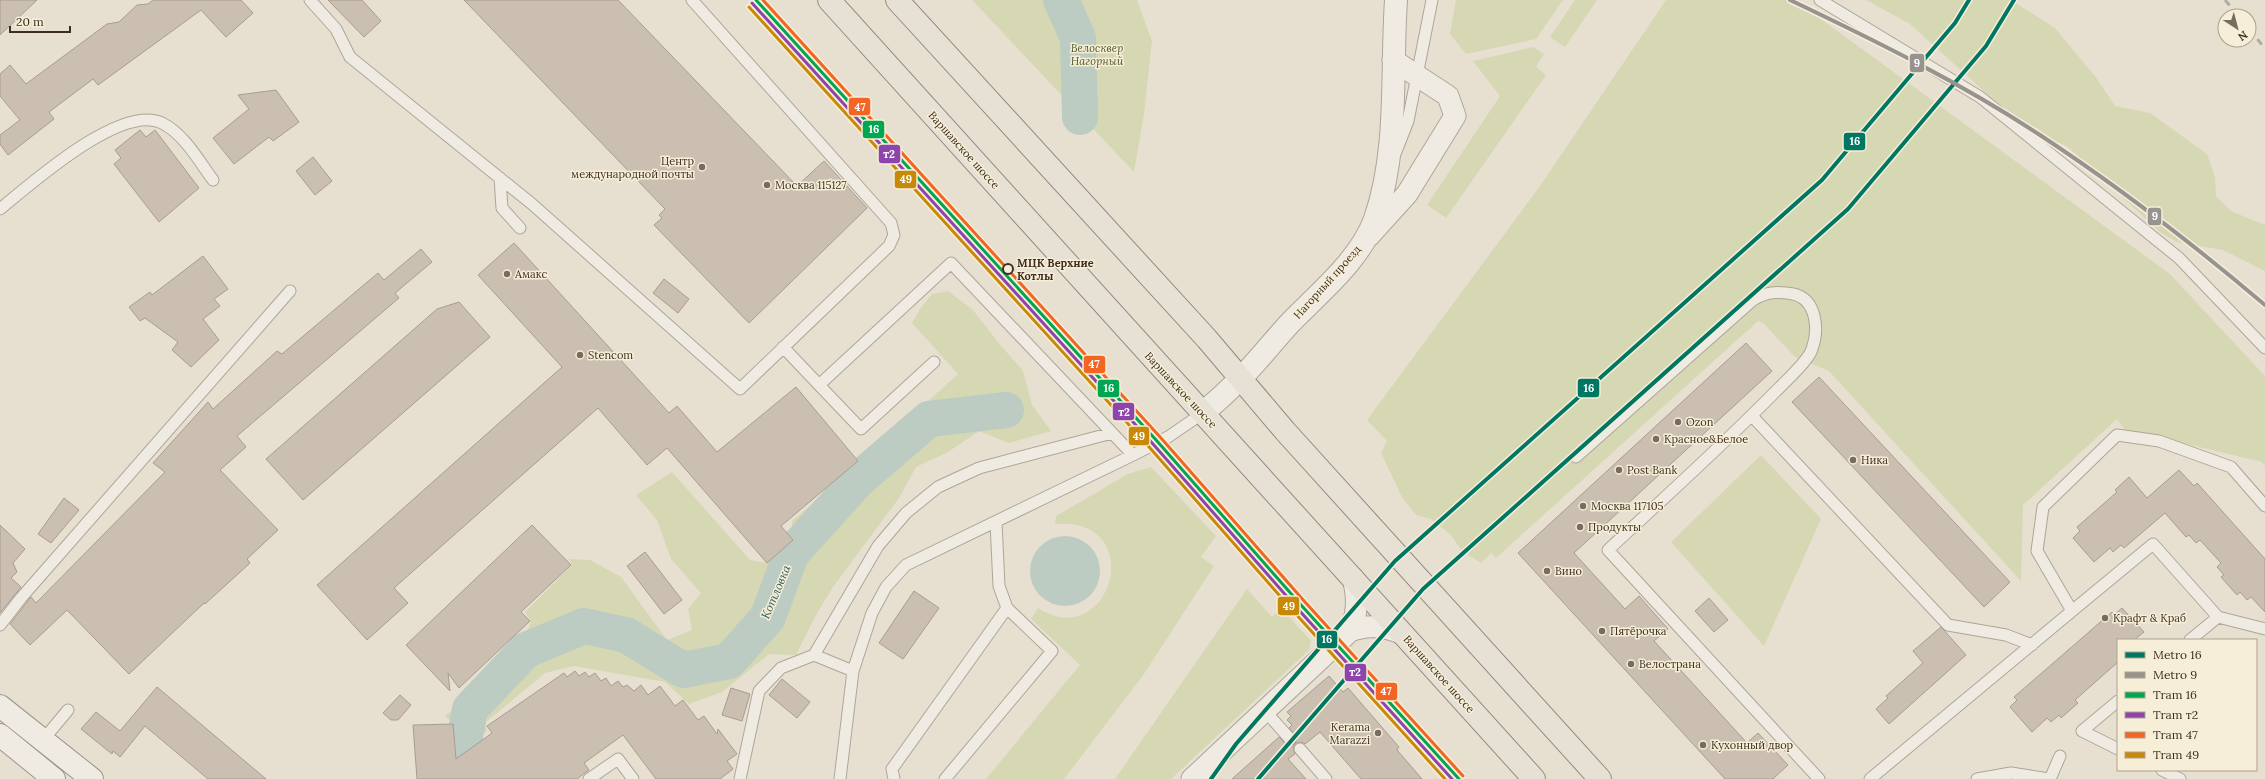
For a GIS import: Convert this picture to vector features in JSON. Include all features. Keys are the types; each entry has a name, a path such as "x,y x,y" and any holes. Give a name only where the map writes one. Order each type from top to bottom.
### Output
{"main road":[{"name":"Варшавское шоссе","path":"829,0 1534,779"},
{"path":"898,0 1241,378 1285,430 1600,779"}],"street":[{"name":"Нагорный проезд","path":"1203,413 1241,378 1345,266 1363,243 1374,220 1393,128 1393,60 1396,0"},
{"path":"1363,243 1407,194 1455,116 1448,96 1393,60"},
{"path":"1192,779 1350,631 1357,608 1353,578"},
{"path":"1350,631 1373,626 1387,627 1403,634"},
{"path":"0,706 92,779"},
{"path":"0,735 54,779"}],"lane":[{"path":"310,0 336,29 350,57 532,204 740,389 889,246 894,235 891,223 692,0"},
{"path":"1386,165 1398,151 1408,121 1432,0"},
{"path":"1820,0 1980,97 2179,258 2265,348"},
{"path":"0,209 64,158 90,141 129,122 161,123 178,135 213,180"},
{"path":"500,178 502,208 520,228"},
{"path":"819,385 951,262 1133,455"},
{"path":"0,625 21,598 290,291"},
{"path":"1576,457 1752,300 1771,292 1797,295 1810,306 1816,322 1812,350 1792,375 1752,416 1608,550 1819,779"},
{"path":"783,347 861,429 934,362"},
{"path":"840,779 853,671 872,613 886,587 906,565 1133,455 1168,437 1203,413"},
{"path":"1752,416 1948,625 2006,634 2032,645"},
{"path":"740,779 759,691 781,668 814,655 878,546 906,513 938,487 979,468 1112,433"},
{"path":"2072,611 2037,551 2043,507 2117,435 2159,441 2231,467 2265,506"},
{"path":"945,779 1052,651 1007,608 1000,586 996,522"},
{"path":"1870,779 2153,544 2218,617 2265,629"},
{"path":"894,779 892,769 1007,608"},
{"path":"2191,639 2218,617"},
{"path":"814,655 853,671"},
{"path":"2117,702 2082,731 2117,748"},
{"path":"43,740 68,710"},
{"path":"1265,711 1290,739"},
{"path":"1300,749 1326,779"},
{"path":"1977,779 2011,773 2050,779 2060,756"},
{"path":"589,779 618,759 633,779"},
{"path":"2164,771 2180,779"}],"green space":[{"name":"Велосквер Нагорный","path":"972,0 1137,0 1152,41 1144,114 1134,172"},
{"path":"1456,0 1563,0 1536,39 1466,54 1450,34"},
{"path":"1575,0 1597,0 1565,47 1550,37"},
{"path":"1666,0 1795,0 2170,274 2265,376 2265,466 2262,462 2124,429 2117,419 2023,505 2021,581 1829,371 1795,357 1763,323 1758,321 1496,558 1491,553 1481,563 1462,551 1451,535 1431,519 1416,515 1403,499 1381,453 1387,441 1367,420 1540,186"},
{"path":"1866,0 2011,0 2055,28 2095,76 2115,106 2150,113 2207,154 2215,177 2216,197 2233,212 2265,225 2265,271 2223,250 2177,242 2160,232 2068,147 2035,132 1986,93 1910,24"},
{"path":"1533,47 1544,54 1536,67 1546,75 1446,218 1427,205 1500,96 1473,61"},
{"path":"948,291 973,310 1023,371 1032,405 1051,431 1009,443 979,431 948,452 916,467 899,498 833,587 816,615 796,655 769,654 722,692 689,704 665,682 574,666 545,673 486,722 487,731 474,744 476,755 461,779 455,724 445,716 518,654 531,622 525,612 572,565 569,559 590,560 621,577 667,640 692,630 688,609 701,593 671,559 657,520 636,495 672,472 750,560 767,563 793,541 792,521 866,458 958,374 912,323 920,309 932,294"},
{"path":"1761,455 1821,519 1764,646 1671,542"},
{"path":"1151,467 1216,536 1201,557 1214,566 1144,674 1064,779 986,779 1080,665 1031,619 1038,608 1064,618 1085,614 1101,600 1110,581 1111,559 1103,540 1085,527 1055,524 1056,516 1128,474"},
{"path":"1247,589 1272,617 1281,608 1311,641 1309,650 1171,779 1115,779"}],"shaded area":[{"path":"1065,536 1078,539 1090,546 1097,558 1100,571 1097,584 1090,596 1078,603 1065,606 1052,603 1040,596 1033,584 1030,571 1033,558 1040,546 1052,539"}],"building":[{"path":"0,0 37,0 0,35"},
{"path":"153,0 241,0 253,13 226,37 201,10 98,85 93,79 49,112 54,119 8,155 0,144 0,135 20,120 0,96 0,74 10,65 26,84 107,24 119,22 137,5 148,4"},
{"path":"328,0 362,0 381,21 364,37"},
{"name":"Центр международной почты","path":"464,0 618,0 797,186 824,161 867,208 749,323 654,225 662,218 659,215 665,209"},
{"path":"276,90 299,122 273,141 269,137 234,164 213,138 249,109 238,95"},
{"path":"140,130 146,137 155,130 199,188 159,222 114,164 121,158 115,150"},
{"path":"313,157 332,181 315,195 296,171"},
{"path":"514,243 669,413 677,406 717,452 796,387 858,461 781,526 793,540 767,563 667,448 647,465 598,408 394,588 408,603 367,640 317,585 562,367 478,275"},
{"path":"421,249 432,262 395,293 399,298 237,436 246,447 220,470 278,530 247,559 250,563 205,604 204,603 129,674 67,610 30,645 10,624 31,597 36,603 165,472 153,463 208,402 213,409 277,351 282,354 378,273 384,280"},
{"path":"203,256 228,289 214,299 220,306 203,319 219,340 191,367 172,350 178,342 145,318 140,321 129,307 150,292 152,295"},
{"path":"664,279 689,299 678,313 653,293"},
{"path":"459,302 490,337 303,500 266,459 437,309"},
{"path":"1746,343 1772,371 1574,553 1625,609 1639,596 1668,629 1654,641 1747,743 1758,733 1788,765 1773,779 1725,779 1518,553"},
{"path":"1819,377 2010,582 1984,607 1792,402"},
{"path":"2179,470 2194,486 2197,483 2265,559 2265,612 2251,597 2247,600 2240,592 2237,595 2221,577 2224,575 2217,567 2221,563 2200,540 2196,543 2189,535 2186,537 2165,513 2124,548 2121,545 2113,552 2110,548 2094,562 2073,538 2080,531 2077,527 2117,492 2115,490 2129,477 2147,498"},
{"path":"64,498 79,510 51,543 38,534"},
{"path":"0,525 25,549 13,563 17,572 11,578 21,587 0,613"},
{"path":"532,525 571,565 521,612 530,621 459,688 448,673 450,691 406,645"},
{"path":"645,552 682,600 664,614 627,566"},
{"path":"914,591 939,608 903,659 879,643"},
{"path":"1709,598 1728,620 1714,632 1695,611"},
{"path":"2122,608 2144,632 2135,639 2117,639 2117,663 2075,700 2078,703 2061,718 2059,715 2051,722 2047,718 2032,732 2010,707 2017,700 2014,697 2112,612 2114,615"},
{"path":"1941,627 1966,655 1889,724 1876,709 1888,698 1886,696 1923,663 1913,651"},
{"path":"575,671 579,676 585,672 589,677 595,673 601,681 606,678 611,686 618,681 623,687 627,685 634,691 641,685 648,695 660,686 675,706 683,700 698,720 704,716 717,734 718,729 737,754 727,761 733,769 720,779 656,779 623,735 584,763 589,770 577,779 417,779 413,725 453,724 456,759 492,733 487,726 564,673 567,677"},
{"path":"1329,676 1343,692 1348,688 1399,747 1397,750 1422,779 1361,779 1320,732 1305,744 1302,742 1296,743 1293,747 1295,754 1288,759 1306,779 1232,779 1279,737 1287,745 1295,744 1297,737 1289,728 1292,725 1287,720 1291,716 1287,712"},
{"path":"782,679 810,702 797,718 769,695"},
{"path":"157,687 266,779 208,779 145,726 120,757 113,751 112,754 81,729 96,712 120,731"},
{"path":"731,688 750,694 742,721 722,715"},
{"path":"400,695 411,705 398,720 391,720 383,713"}],"waterway":[{"name":"Котловка","path":"1061,0 1078,38 1080,117"},
{"name":"Котловка","path":"466,779 463,747 470,709 526,650 584,626 626,635 683,670 729,661 768,617 791,554 858,480 929,419 1006,410"}],"railway":[{"path":"2225,0 2232,8"},
{"path":"2257,38 2265,49"}],"metro line":[{"name":"9","path":"1790,0 1918,63 1980,98 2040,135 2155,217 2211,260 2265,305"},
{"name":"16","path":"1211,779 1236,744 1395,561 1822,180 1955,23 1969,0"},
{"name":"16","path":"1258,779 1423,589 1848,209 1986,46 2014,0"}],"tram line":[{"name":"16","path":"756,0 1157,441 1301,605 1459,779"},
{"name":"47","path":"763,0 1161,438 1305,602 1463,776"},
{"name":"т2","path":"752,3 1153,444 1297,608 1452,779"},
{"name":"49","path":"749,7 1150,448 1294,612 1445,779"}],"place":[{"name":"Центр международной почты","path":"702,167"},
{"name":"Москва 115127","path":"767,185"},
{"name":"МЦК Верхние Котлы","path":"1008,269"},
{"name":"Амакс","path":"507,274"},
{"name":"Stencom","path":"580,355"},
{"name":"Ozon","path":"1678,422"},
{"name":"Красное&Белое","path":"1656,439"},
{"name":"Ника","path":"1853,460"},
{"name":"Post Bank","path":"1619,470"},
{"name":"Москва 117105","path":"1583,506"},
{"name":"Продукты","path":"1580,527"},
{"name":"Вино","path":"1547,571"},
{"name":"Крафт & Краб","path":"2105,618"},
{"name":"Пятёрочка","path":"1602,631"},
{"name":"Велострана","path":"1631,664"},
{"name":"Kerama Marazzi","path":"1378,733"},
{"name":"Кухонный двор","path":"1703,745"}]}
